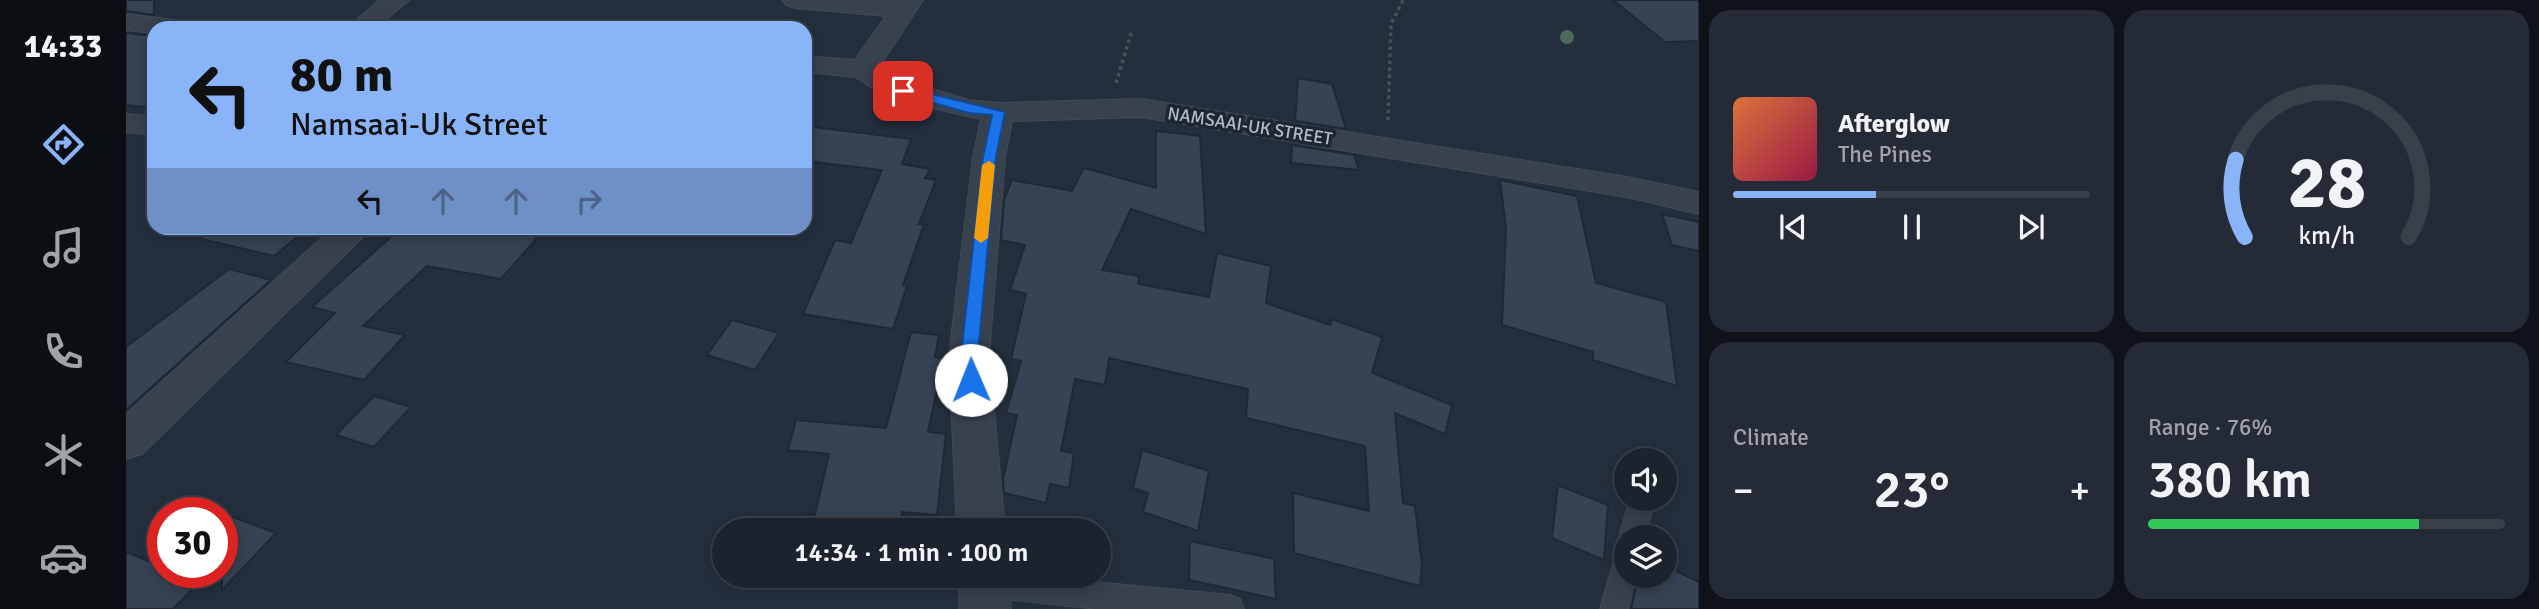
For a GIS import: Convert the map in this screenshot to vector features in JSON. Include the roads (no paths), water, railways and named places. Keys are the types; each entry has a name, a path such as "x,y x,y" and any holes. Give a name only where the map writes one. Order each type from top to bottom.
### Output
{"street":[{"path":"369,21 396,0"},
{"path":"795,0 908,5"},
{"path":"863,69 908,5"},
{"path":"126,22 147,24"},
{"name":"NAMSAAI-UK STREET","path":"812,65 863,69 885,84 920,97 969,109 999,112 1141,108 1627,187 1699,203"},
{"path":"980,518 969,355 989,157 999,112"},
{"path":"126,122 147,125"},
{"path":"126,441 347,235"}],"lane":[{"path":"1614,609 1619,588"},
{"path":"984,590 1230,609"}]}
